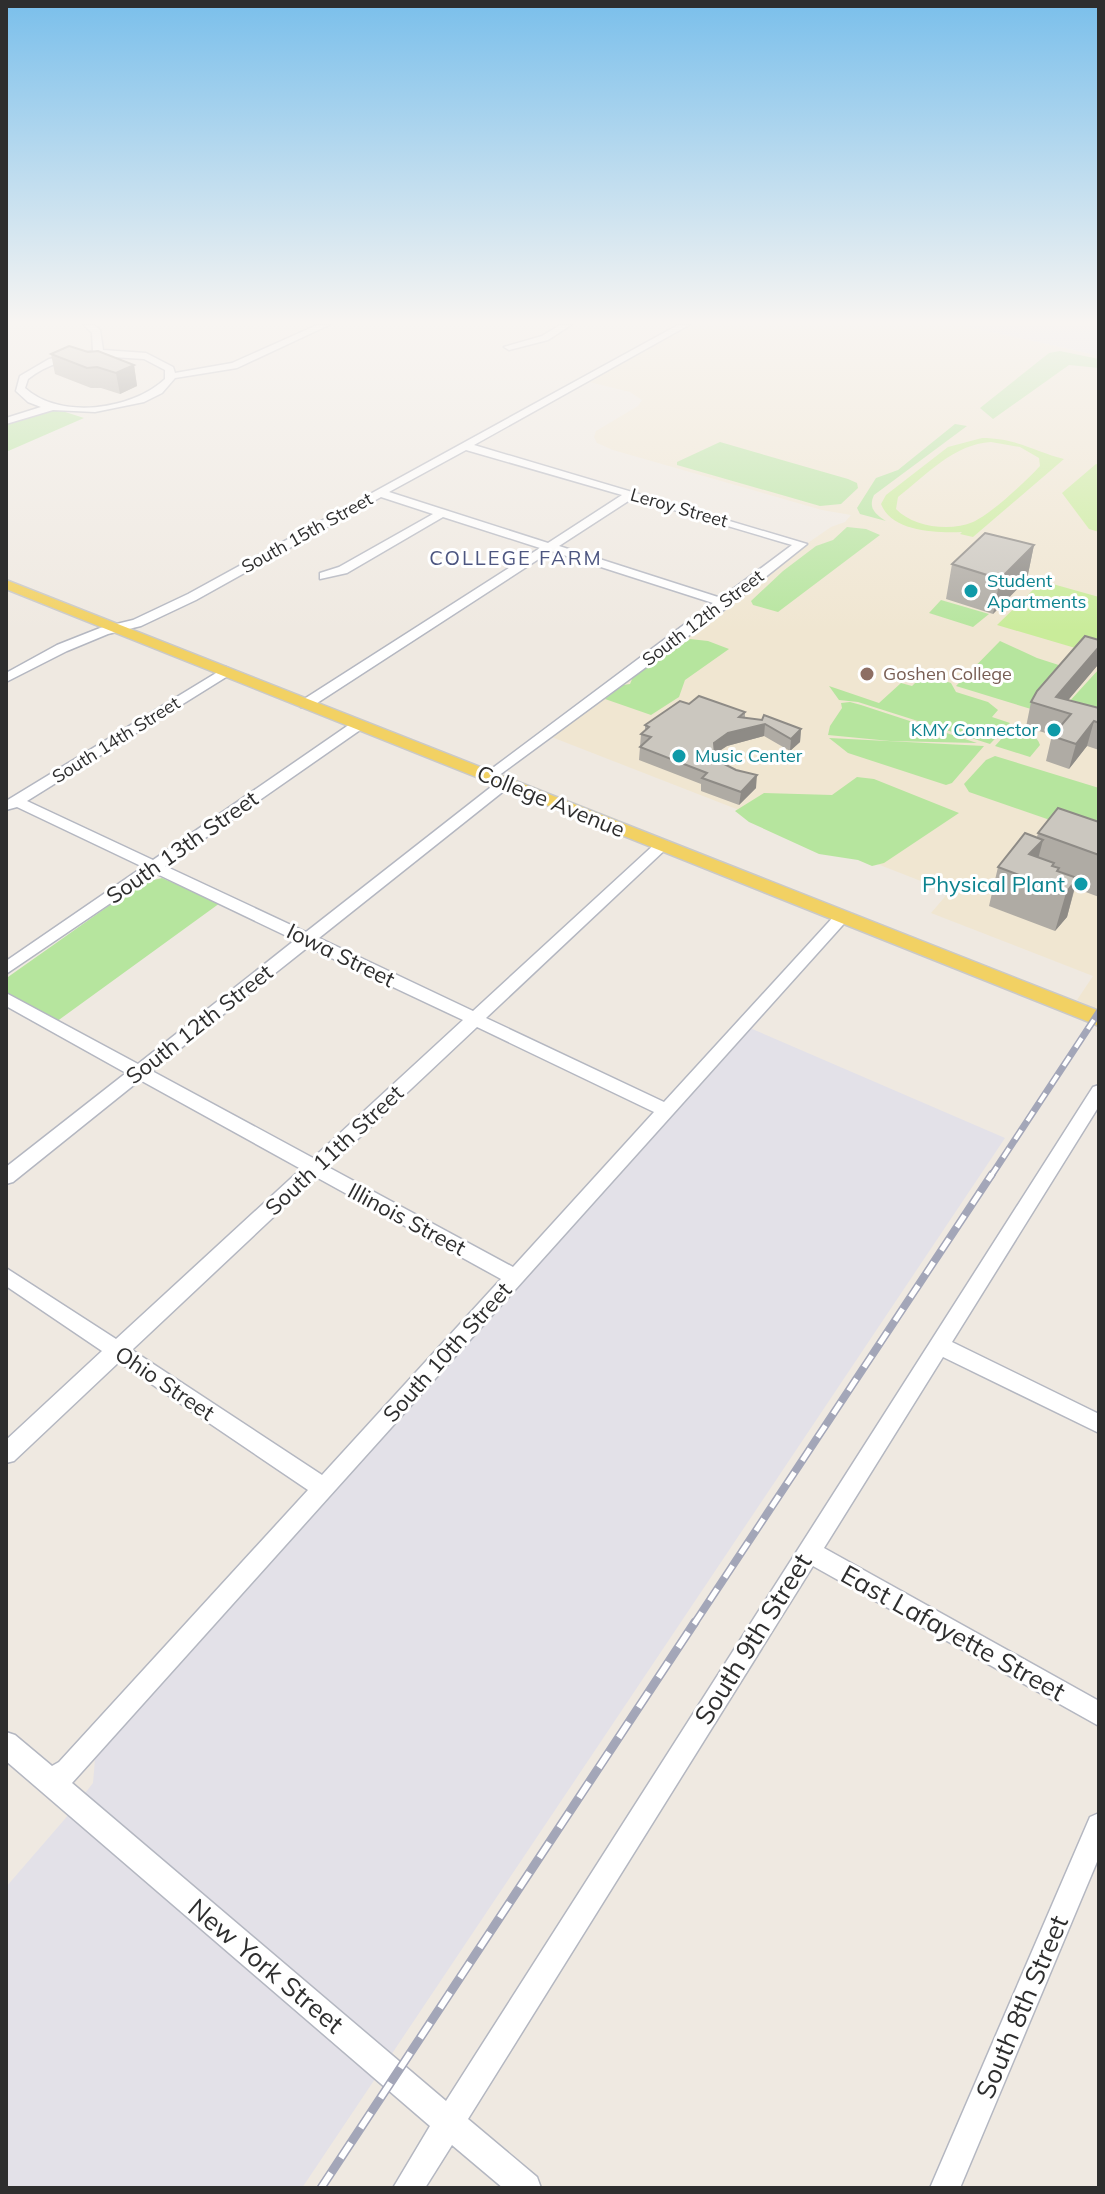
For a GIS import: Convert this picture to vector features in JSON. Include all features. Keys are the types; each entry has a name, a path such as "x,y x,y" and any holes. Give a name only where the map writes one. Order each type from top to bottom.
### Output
{"main road":[{"name":"College Avenue","path":"6,584 1098,1019"}],"street":[{"name":"South 15th Street","path":"6,678 62,648 137,623 176,605 499,427"},
{"name":"Leroy Street","path":"465,446 801,544"},
{"path":"380,493 725,603"},
{"path":"306,704 632,494"},
{"path":"324,576 343,570 442,513"},
{"name":"South 12th Street","path":"6,1177 307,939 497,780 801,544"},
{"name":"South 14th Street","path":"11,804 226,671"},
{"name":"South 13th Street","path":"6,969 358,725"},
{"name":"Iowa Street","path":"11,804 154,867 666,1110"},
{"name":"South 11th Street","path":"6,1454 662,845"},
{"name":"South 10th Street","path":"50,1782 68,1771 842,917"},
{"name":"Illinois Street","path":"6,999 514,1277"},
{"name":"South 9th Street","path":"408,2188 1099,1091"},
{"name":"Ohio Street","path":"6,1276 324,1489"},
{"path":"939,1345 1099,1424"},
{"name":"East Lafayette Street","path":"808,1551 1099,1714"},
{"name":"New York Street","path":"6,1744 526,2188"},
{"name":"South 8th Street","path":"945,2188 1099,1826"}],"shaded area":[{"name":"Goshen College","path":"602,427 1099,427 1099,1011 1077,1000 1093,976 931,913 949,892 549,736 722,612 805,545 831,527 845,522 851,515 822,510 613,450 597,443 594,437"},
{"path":"743,1025 1005,1138 302,2188 6,2188 6,1887 93,1783 95,1759 215,1608"}],"green space":[{"path":"6,427 62,427 6,452"},
{"path":"951,427 965,427 874,495 874,510 886,521 860,514 857,508 876,478 898,470"},
{"path":"982,438 994,439 1064,459 973,537 960,534 962,532 916,529 895,520 881,504 886,495 948,447","holes":["991,442 1020,447 1039,458 1040,466 998,505 973,522 954,527 932,526 912,520 896,509 898,497 953,454"]},
{"path":"720,442 848,479 857,483 858,488 841,504 820,506 677,465 677,462"},
{"path":"1096,464 1099,465 1099,532 1089,529 1062,493"},
{"path":"847,527 866,529 880,535 778,612 753,605 751,601 783,571 816,546 833,540"},
{"path":"1042,581 1099,597 1099,655 997,625"},
{"path":"941,600 989,614 973,627 929,613"},
{"path":"690,639 708,641 729,649 685,680 679,697 651,715 605,699 623,685 630,684 633,677"},
{"path":"1000,641 1068,668 1031,709 956,686"},
{"path":"1099,669 1099,729 1057,715"},
{"path":"924,674 951,683 956,692 988,702 998,710 992,717 1010,723 990,744 858,702 839,700 829,686 879,703 901,683 912,686"},
{"path":"850,702 977,743 890,741 828,735 842,708 841,703"},
{"path":"1015,732 1030,734 1038,741 1040,745 1030,757 995,746 1004,736"},
{"path":"829,738 984,746 952,783 946,785 848,753"},
{"path":"995,756 1099,788 1099,837 969,792 964,784 986,760"},
{"path":"857,777 874,779 959,813 884,863 872,866 858,860 819,854 749,822 735,811 764,793 832,795"},
{"path":"162,878 220,903 56,1022 6,994 8,977 141,883"}],"building":[{"path":"985,533 1034,545 1000,579 952,564"},
{"path":"1085,636 1099,640 1099,647 1056,697 1099,708 1099,723 1094,721 1076,744 1052,736 1071,714 1031,702"},
{"name":"Music Center","path":"699,696 745,712 739,717 762,720 764,715 801,729 791,739 765,724 728,733 714,743 715,754 722,763 757,775 741,792 702,778 707,773 640,747 651,737 641,734 649,727 645,725 680,701 689,704"},
{"path":"1058,808 1099,822 1099,855 1038,833"},
{"path":"1025,833 1043,840 1029,854 1054,863 1052,866 1059,868 1057,871 1077,878 1066,893 998,867"}],"railway":[{"path":"991,1176 1099,1012"},
{"path":"694,1624 992,1174"},
{"path":"321,2188 695,1622"}],"place":[{"name":"Student Apartments","path":"971,591"},
{"name":"Goshen College","path":"867,674"},
{"name":"KMY Connector","path":"1054,730"},
{"name":"Music Center","path":"679,756"},
{"name":"Physical Plant","path":"1081,884"}],"district":[{"name":"COLLEGE FARM","path":"516,558"}]}
